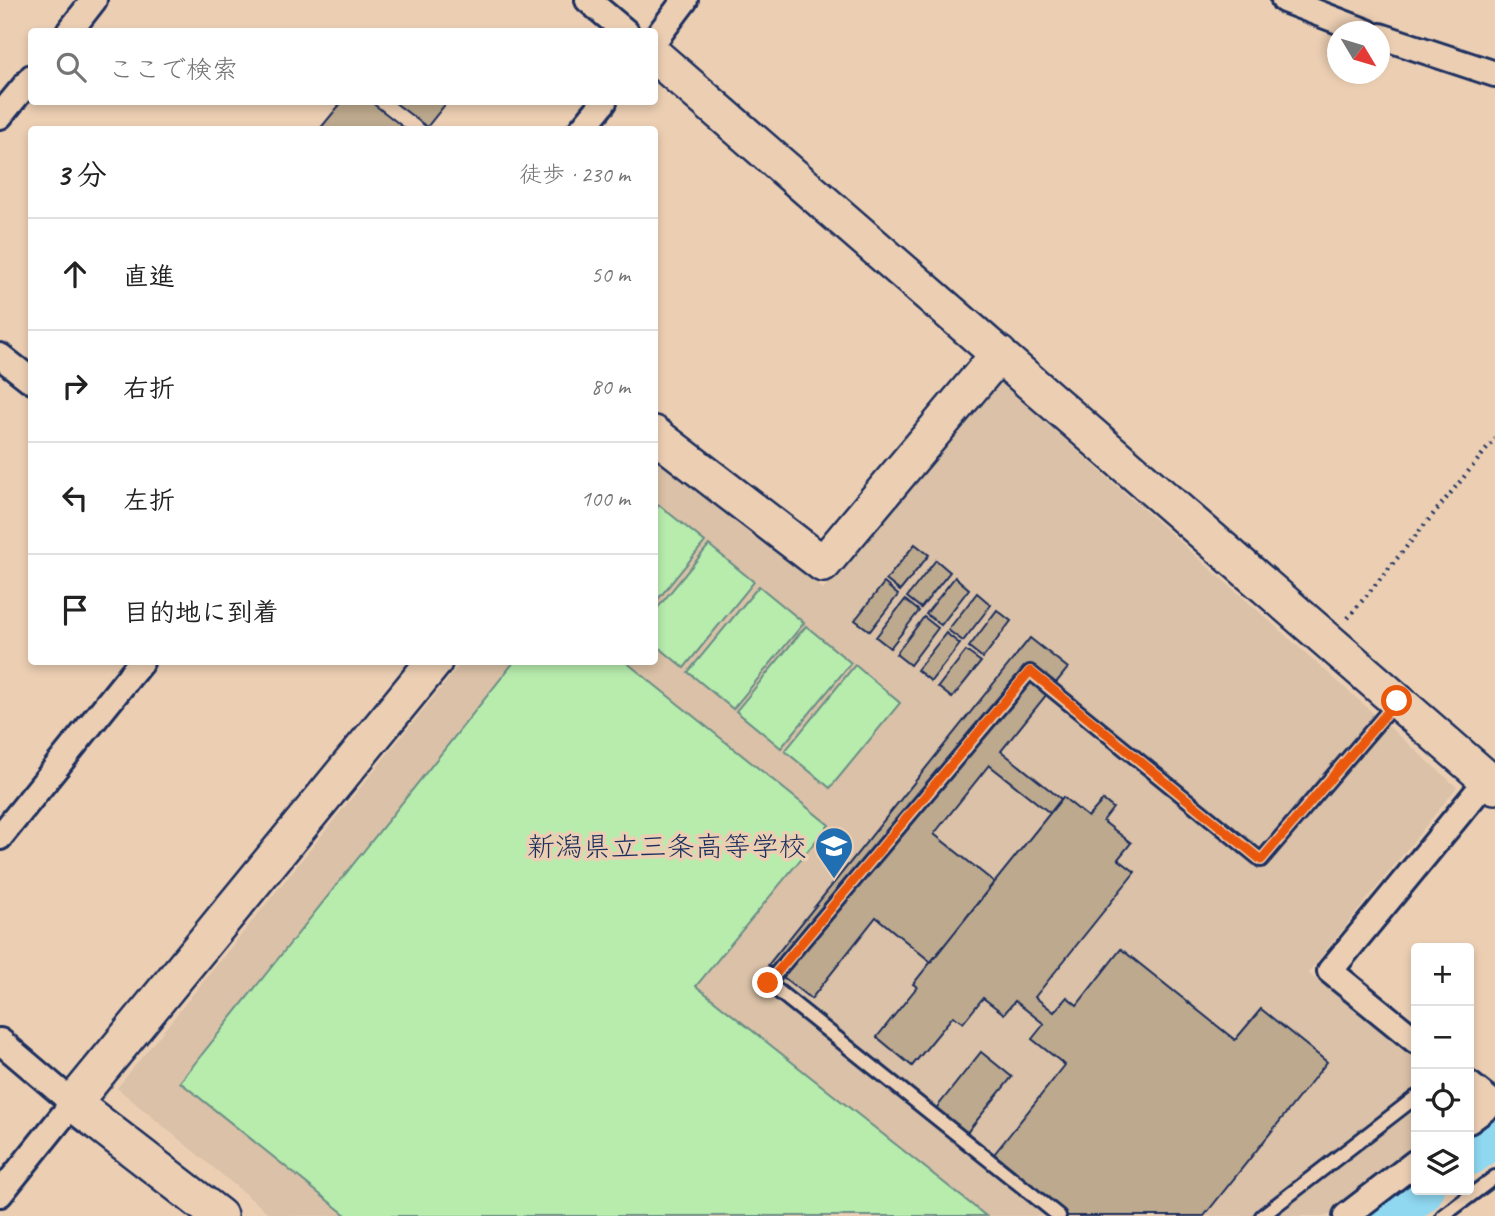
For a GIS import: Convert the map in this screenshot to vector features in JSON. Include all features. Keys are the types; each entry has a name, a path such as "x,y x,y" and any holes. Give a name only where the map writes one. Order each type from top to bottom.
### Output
{"street":[{"path":"72,28 94,0"},
{"path":"588,0 621,28"},
{"path":"658,36 685,0"},
{"path":"1284,0 1338,21"},
{"path":"1390,39 1495,74"},
{"path":"658,58 1491,783 1330,971 1411,1037"},
{"path":"0,116 28,82"},
{"path":"584,126 602,105"},
{"path":"658,437 823,564 999,354"},
{"path":"0,356 28,378"},
{"path":"0,837 139,665"},
{"path":"0,1194 432,665"},
{"path":"0,1041 74,1103 219,1216"},
{"path":"1474,1088 1493,1103 1474,1117"},
{"path":"1346,1216 1411,1166"}],"lane":[{"path":"1059,1216 768,983 1030,671 1261,860 1397,701"},
{"path":"1262,1216 1411,1101"},
{"path":"1443,1216 1495,1177"}],"path":[{"path":"1329,641 1495,439"}],"shaded area":[{"name":"新潟県立三条高等学校","path":"996,379 1457,787 1308,973 1411,1055 1411,1152 1327,1216 272,1216 117,1088 460,665 658,665 658,458 823,589"}],"green space":[{"path":"658,506 705,542 658,599"},
{"path":"709,545 754,582 684,668 658,646 658,607"},
{"path":"759,586 804,623 733,709 688,672"},
{"path":"806,626 851,663 781,748 736,711"},
{"path":"512,665 630,665 829,825 696,986 986,1216 347,1216 180,1082"},
{"path":"855,665 900,703 830,788 785,751"}],"building":[{"path":"340,105 375,105 402,126 322,126"},
{"path":"398,105 445,105 426,126"},
{"path":"915,544 929,555 900,591 886,580"},
{"path":"936,560 950,572 921,608 907,597"},
{"path":"955,577 969,589 941,625 926,614"},
{"path":"884,583 898,595 870,631 855,620"},
{"path":"977,593 991,605 963,641 948,630"},
{"path":"905,600 919,611 890,648 876,637"},
{"path":"997,610 1011,621 983,658 969,647"},
{"path":"924,617 938,628 910,665 896,654"},
{"path":"946,633 960,644 931,681 917,670"},
{"path":"1030,638 1068,668 1001,751 1061,799 1050,813 989,765 934,834 994,882 931,962 876,917 811,999 768,965"},
{"path":"966,651 981,662 952,698 938,687"},
{"path":"1063,797 1088,817 1103,800 1113,808 1103,821 1131,843 1118,859 1135,872 1035,997 1054,1012 1067,997 1077,1005 1121,949 1235,1040 1261,1009 1327,1062 1204,1216 1063,1216 991,1158 1065,1065 1032,1039 1044,1024 1015,1001 1004,1014 983,998 963,1023 953,1016 912,1066 877,1037 917,987 913,984"},
{"path":"981,1052 1012,1077 965,1135 934,1111"}],"waterway":[{"path":"1474,1148 1495,1132"},
{"path":"1386,1216 1413,1195"}],"place":[{"name":"新潟県立三条高等学校","path":"834,880"}],"route":[{"path":"768,983 1030,671 1261,860 1397,701"}]}
